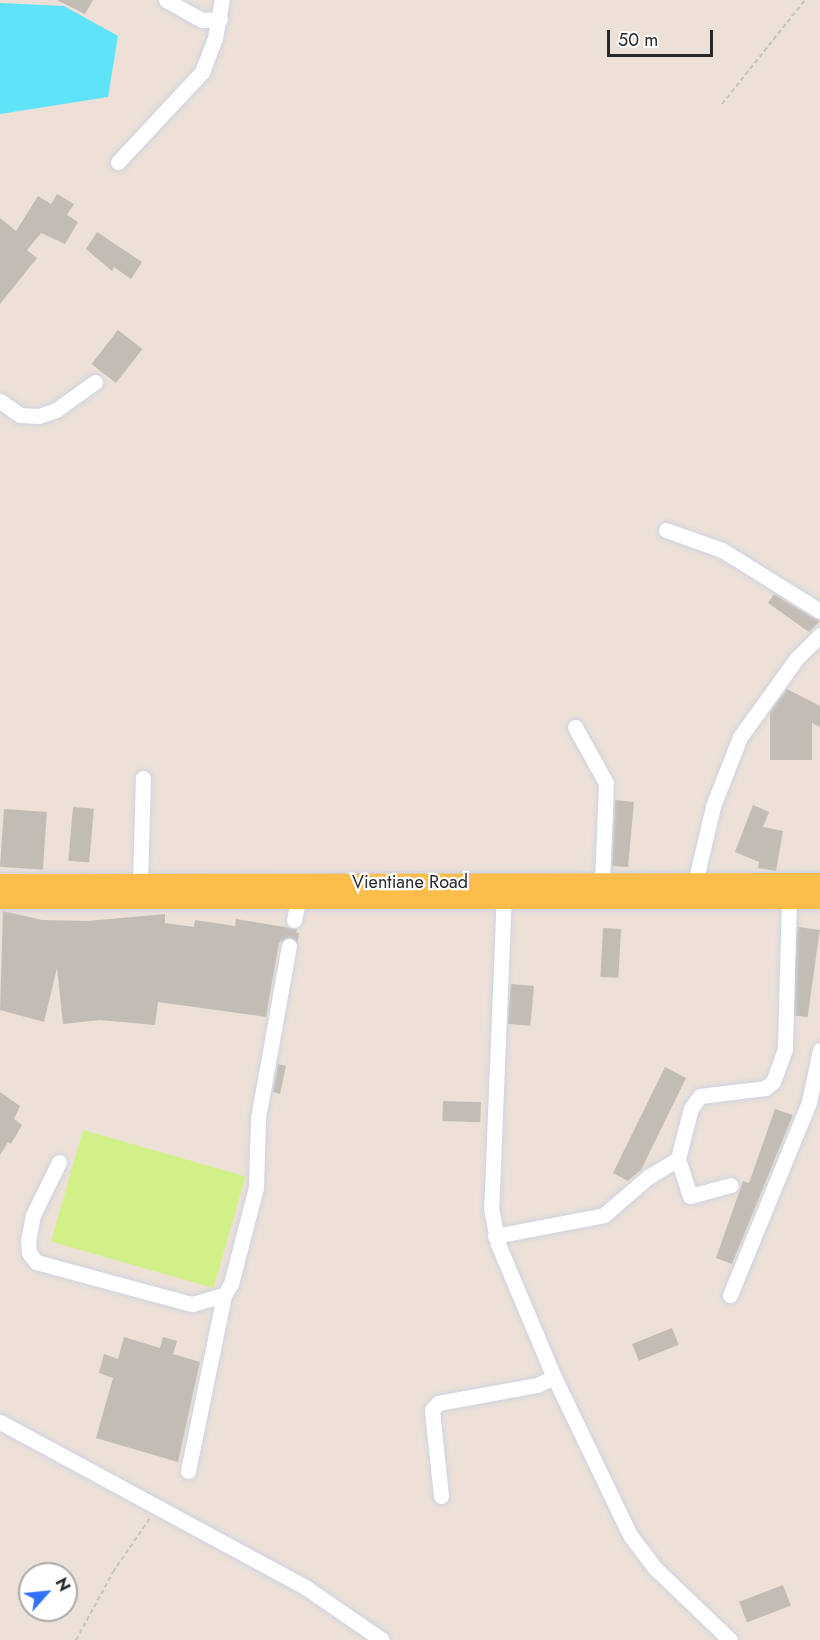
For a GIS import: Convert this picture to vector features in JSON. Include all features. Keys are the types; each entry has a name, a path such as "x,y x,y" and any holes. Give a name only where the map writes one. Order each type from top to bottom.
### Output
{"main road":[{"name":"Vientiane Road","path":"0,883 820,882"},
{"path":"0,900 820,900"}],"street":[{"path":"166,0 202,20 220,19"},
{"path":"118,162 202,72 220,19 222,0"},
{"path":"0,401 20,415 39,417 56,410 95,382"},
{"path":"666,530 722,550 820,611"},
{"path":"695,883 712,806 740,737 796,659 820,635"},
{"path":"575,727 606,783 602,882"},
{"path":"140,883 143,778"},
{"path":"504,882 491,1208 495,1236 554,1377 642,1553 730,1640"},
{"path":"731,1185 690,1196 678,1159 691,1108 700,1096 765,1088 779,1071 785,1049 789,899"},
{"path":"294,920 298,900"},
{"path":"188,1471 224,1296 231,1284 256,1187 258,1118 289,946"},
{"path":"730,1295 809,1102 820,1050"},
{"path":"495,1236 604,1215 648,1177 678,1159"},
{"path":"59,1162 33,1215 28,1240 29,1253 36,1262 192,1304 224,1296"},
{"path":"441,1496 432,1410 438,1403 537,1385 554,1377"},
{"path":"0,1422 305,1587 382,1640"}],"path":[{"path":"722,104 805,0"},
{"path":"76,1640 113,1572 158,1506"}],"green space":[{"path":"83,1130 245,1177 213,1288 51,1242"}],"water":[{"path":"0,3 64,6 118,36 108,97 0,114"}],"building":[{"path":"57,0 93,0 85,14"},
{"path":"57,194 74,204 67,215 78,222 65,244 41,233 27,250 37,258 0,304 0,218 16,231 38,196 51,204"},
{"path":"97,232 142,262 131,279 114,267 112,271 86,249"},
{"path":"118,330 142,349 116,383 92,364"},
{"path":"774,594 820,621 809,632 768,603"},
{"path":"787,689 820,706 820,727 812,723 812,760 770,760 770,712"},
{"path":"615,800 634,802 628,867 612,866"},
{"path":"753,805 769,812 763,827 783,831 776,871 758,868 759,862 735,852"},
{"path":"73,807 94,809 89,863 68,861"},
{"path":"4,809 47,812 43,870 0,867"},
{"path":"3,911 42,920 88,921 165,914 165,923 194,927 195,920 235,926 236,919 297,929 295,939 286,937 279,943 266,1017 158,1002 155,1025 100,1020 63,1024 57,968 44,1022 0,1010"},
{"path":"798,927 820,930 808,1017 786,1014"},
{"path":"603,928 621,929 618,978 600,977"},
{"path":"511,984 534,986 530,1026 508,1024"},
{"path":"278,1064 286,1066 280,1094 273,1092"},
{"path":"665,1067 686,1078 641,1170 628,1181 613,1173"},
{"path":"0,1092 20,1106 14,1119 22,1125 11,1144 8,1142 0,1155"},
{"path":"443,1101 481,1102 480,1122 442,1121"},
{"path":"775,1109 793,1115 732,1264 716,1258 743,1181 749,1183"},
{"path":"672,1328 679,1345 639,1361 632,1344"},
{"path":"124,1337 160,1348 163,1337 177,1341 173,1354 200,1362 178,1462 96,1438 113,1378 99,1373 104,1354 118,1359"},
{"path":"783,1585 791,1606 747,1622 739,1602"}],"tunnel":[{"path":"289,946 294,920"}]}
